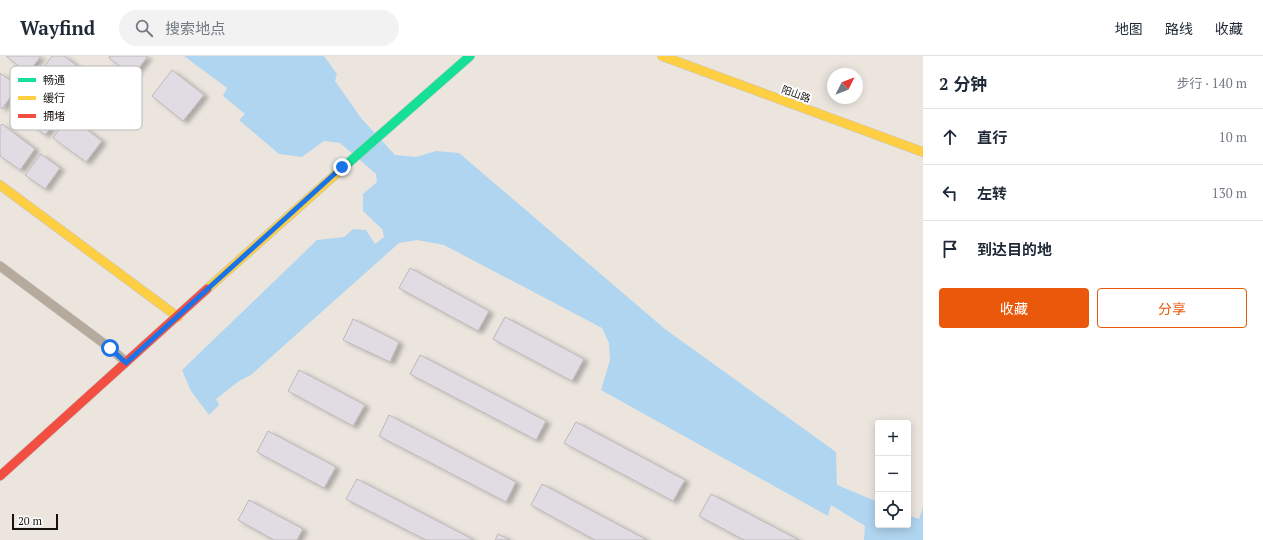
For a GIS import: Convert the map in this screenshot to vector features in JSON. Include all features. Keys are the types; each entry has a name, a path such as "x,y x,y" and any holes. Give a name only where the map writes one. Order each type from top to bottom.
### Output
{"main road":[{"path":"0,476 178,317 342,167 470,56"},
{"name":"阳山路","path":"662,56 923,152"},
{"path":"0,185 178,317"}],"lane":[{"path":"0,266 110,348 126,363"}],"water":[{"path":"184,56 324,56 337,74 335,81 361,118 395,155 416,157 436,151 459,153 665,329 836,452 837,485 875,501 875,528 911,528 911,516 919,519 923,507 923,540 864,540 865,526 831,505 828,516 601,390 610,360 609,343 602,328 444,245 417,240 399,243 251,375 239,381 216,399 219,405 209,415 191,391 182,370 317,240 344,237 353,229 366,230 375,244 384,237 382,229 363,211 363,194 377,182 376,174 340,143 324,141 302,157 279,154 239,120 245,114 223,96 227,88"}],"building":[{"path":"6,56 41,56 33,66 19,66"},
{"path":"52,56 64,56 77,66 45,66"},
{"path":"110,56 148,56 140,66 120,66 109,58"},
{"path":"172,70 204,95 183,121 152,96"},
{"path":"0,73 10,80 10,98 2,109 0,107"},
{"path":"2,124 35,149 20,170 0,156 0,126"},
{"path":"39,130 49,130 45,135"},
{"path":"59,130 87,130 102,141 86,162 53,138"},
{"path":"41,154 60,168 45,189 25,175"},
{"path":"410,268 489,311 478,331 399,288"},
{"path":"505,317 584,359 572,381 493,339"},
{"path":"353,319 399,342 390,362 343,340"},
{"path":"420,355 546,421 536,440 410,374"},
{"path":"299,370 365,405 353,426 288,391"},
{"path":"389,415 516,482 506,502 379,436"},
{"path":"576,422 685,480 673,501 564,443"},
{"path":"268,431 336,467 324,488 257,452"},
{"path":"357,479 474,540 426,540 346,499"},
{"path":"542,484 647,540 595,540 531,505"},
{"path":"711,494 799,540 744,540 699,516"},
{"path":"249,500 303,529 297,540 274,540 238,520"},
{"path":"498,534 510,540 495,540"}],"traffic: fast":[{"path":"346,165 470,56"}],"traffic: slow":[{"path":"662,56 923,152"},
{"path":"207,289 346,165"},
{"path":"0,185 178,317"}],"traffic: jam":[{"path":"0,476 207,289"}],"route":[{"path":"110,348 126,363 342,167"}]}
